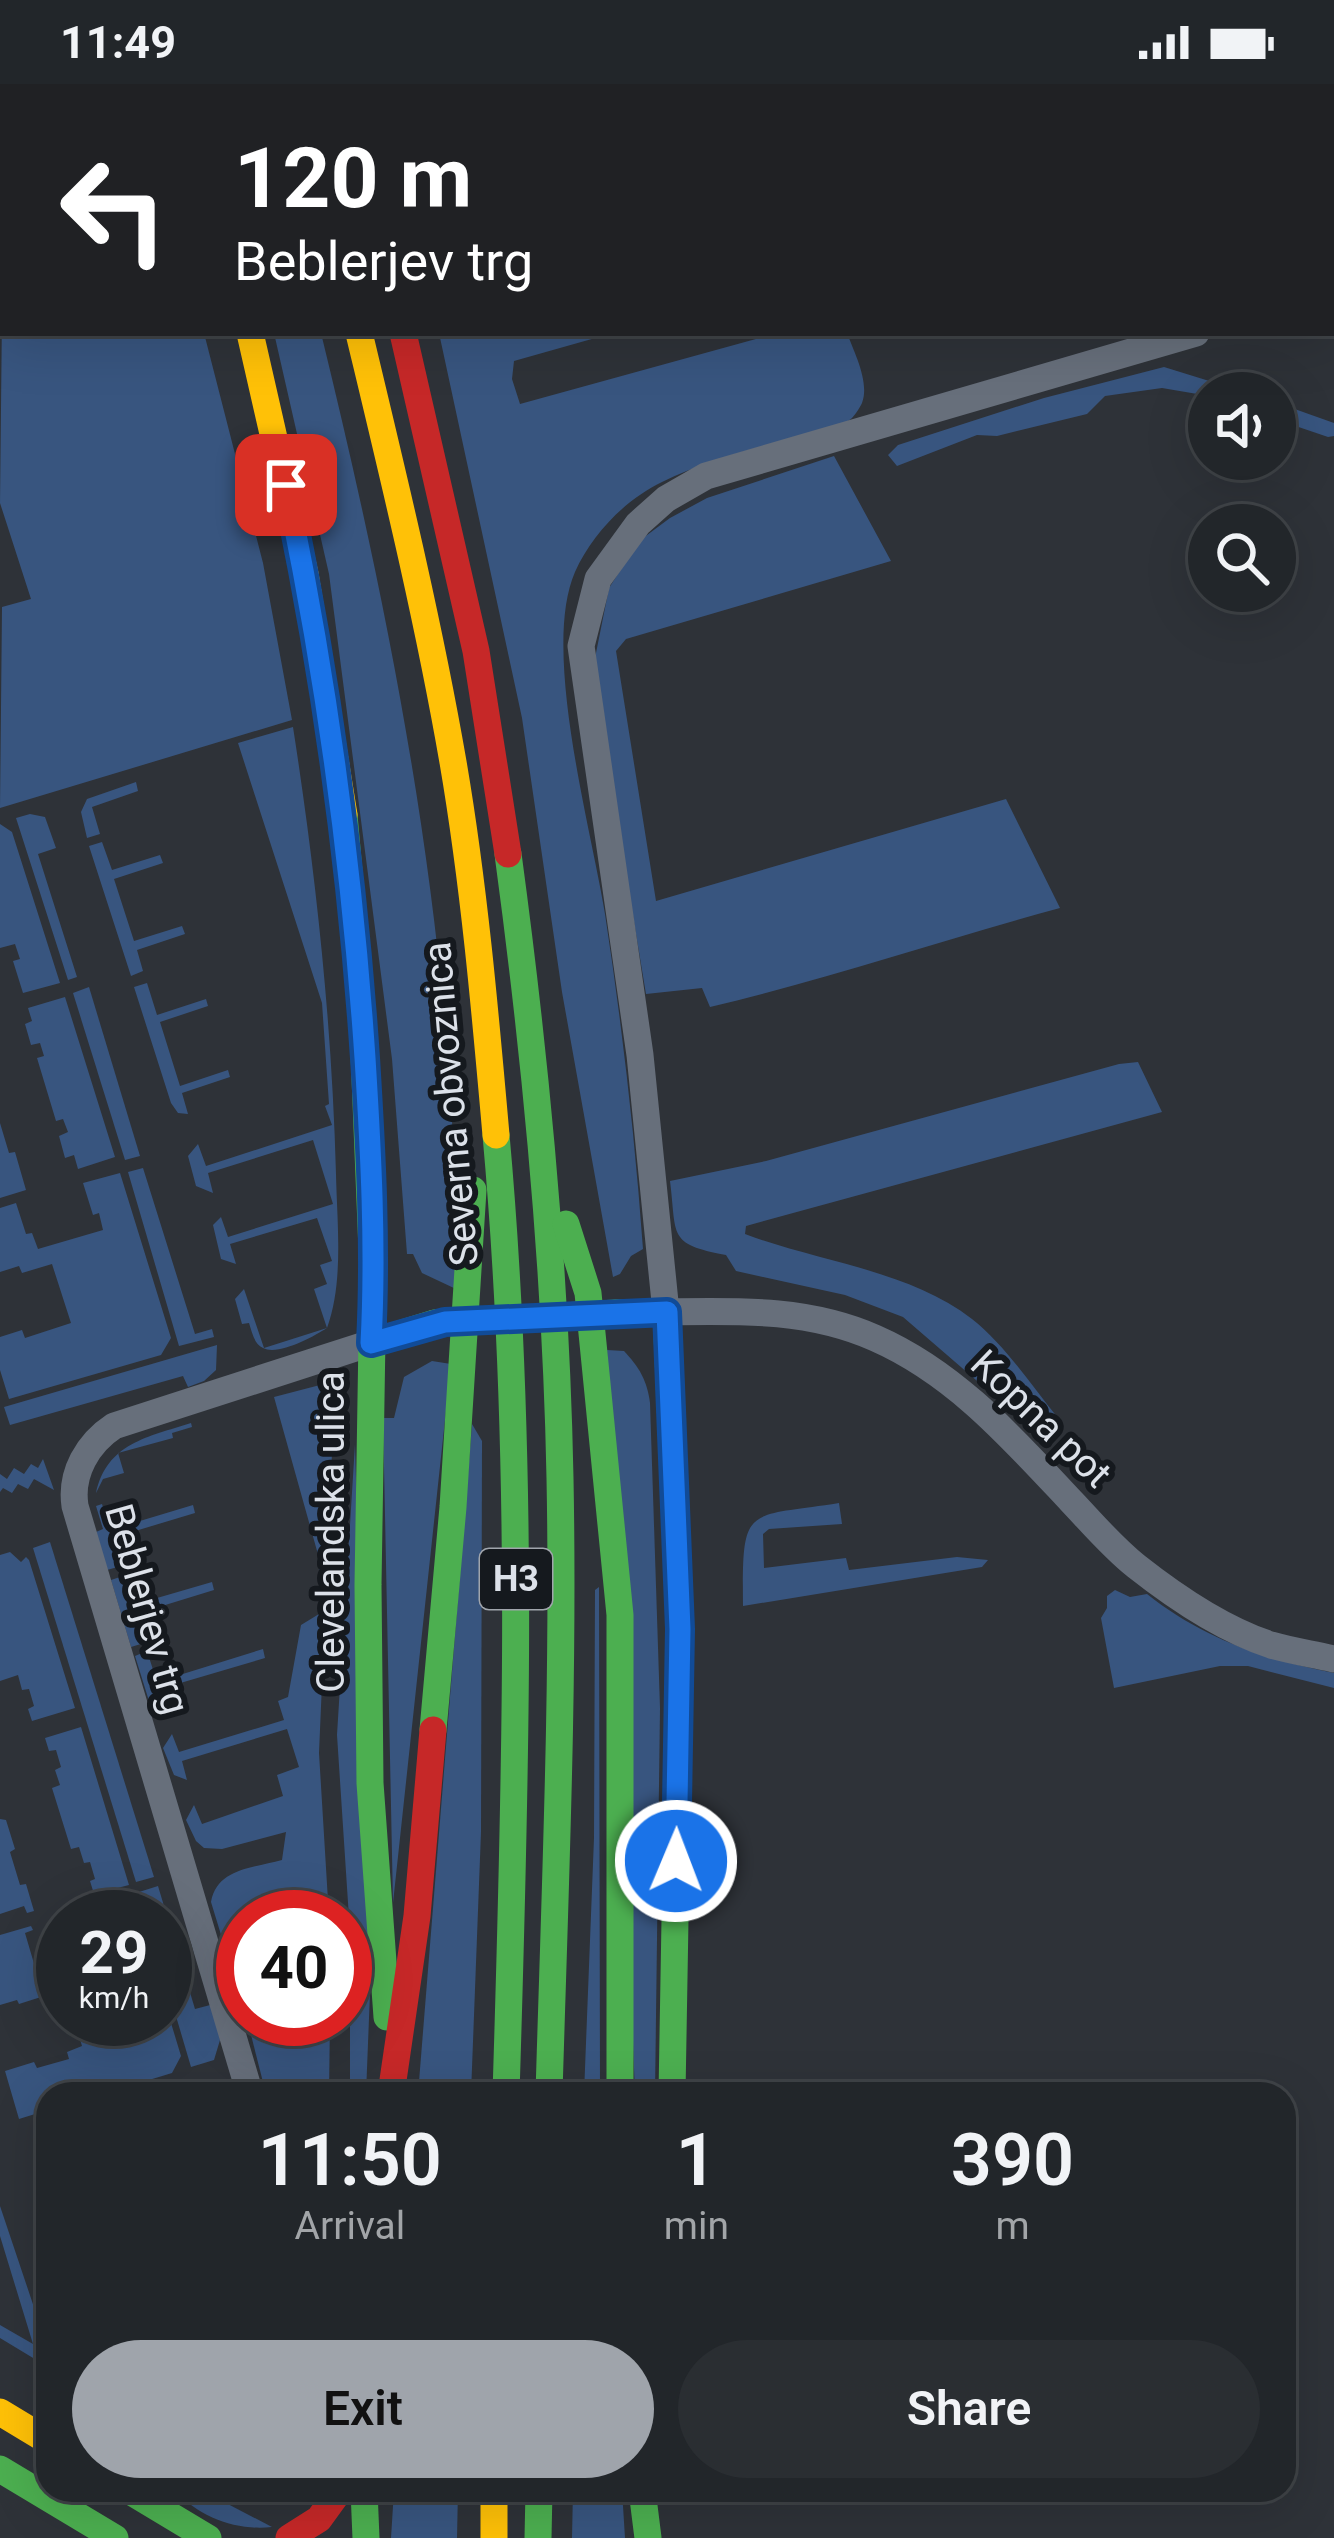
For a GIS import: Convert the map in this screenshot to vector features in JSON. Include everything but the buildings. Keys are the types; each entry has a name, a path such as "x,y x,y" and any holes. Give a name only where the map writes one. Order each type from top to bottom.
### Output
{"main road":[{"name":"Clevelandska ulica","path":"251,336 305,574 344,812 370,1142 370,1783 390,2082"},
{"name":"Severna obvoznica","path":"360,336 427,623 463,827 504,1227 516,1478 517,1715 506,2082"},
{"name":"Severna obvoznica","path":"404,336 461,578 495,756 530,1034 551,1274 561,1686 549,2082"},
{"path":"392,2082 417,1916 453,1507 470,1217 488,1064"},
{"path":"539,1142 588,1293 620,1615 620,2082"},
{"name":"Beblerjev trg","path":"371,1343 435,1323 667,1312"},
{"path":"667,1312 680,1629 672,2082"},
{"path":"0,2413 36,2434"},
{"path":"0,2469 36,2491"},
{"path":"55,2502 115,2538"},
{"path":"148,2502 208,2538"},
{"path":"289,2538 319,2519 331,2502"},
{"path":"364,2502 366,2538"},
{"path":"494,2502 494,2538"},
{"path":"538,2538 539,2502"},
{"path":"644,2502 651,2538"},
{"path":"651,2538 656,2502"},
{"path":"182,2522 229,2538"}],"street":[{"path":"667,1312 640,1055 581,646 598,579 638,524 666,499 706,476 1186,336"},
{"name":"Kopna pot","path":"667,1312 740,1310 804,1316 872,1336 905,1352 963,1392 1007,1432 1135,1565 1183,1598 1269,1644 1334,1659"},
{"name":"Beblerjev trg","path":"246,2082 74,1506 75,1479 94,1442 114,1426 371,1343"}],"shaded area":[{"path":"2,336 205,336 263,563 292,720 0,808 2,607 31,599 0,503"},
{"path":"275,336 322,336 398,688 435,927 447,1047 456,1289 422,1273 413,1254 407,1254 392,1059 329,574"},
{"path":"440,336 602,336 514,361 512,379 520,404 767,336 848,336 863,377 862,403 853,416 832,428 710,462 648,489 600,532 575,572 566,606 566,692 617,997 643,1249 613,1277 562,992 522,718"},
{"path":"1164,367 1188,374 1188,392 1162,388 1105,396 1087,414 997,436 977,435 897,466 888,455 898,445 1044,398"},
{"path":"1296,409 1334,423 1334,436 1296,426"},
{"path":"834,456 891,561 626,639 616,651 656,901 1006,799 1060,908 710,1007 702,988 646,994 600,717 595,658 609,588 639,541 670,518 707,498"},
{"path":"293,727 316,894 331,1062 338,1252 336,1291 327,1328 314,1289 327,1284 320,1265 332,1261 317,1218 230,1244 236,1264 221,1259 213,1225 221,1217 228,1237 333,1204 313,1140 208,1173 213,1193 196,1186 188,1156 198,1144 206,1166 332,1125 325,1106 329,1104 322,1003 238,743"},
{"path":"136,782 138,791 92,807 100,834 87,838 81,812 87,799"},
{"path":"45,817 56,848 38,854 77,977 68,980 16,818"},
{"path":"0,824 12,832 60,983 23,993 13,961 20,959 15,944 0,948"},
{"path":"102,842 112,870 160,855 163,863 114,879 134,941 182,926 185,934 137,950 143,971 131,976 89,846"},
{"path":"147,983 157,1015 206,999 208,1006 160,1022 180,1086 228,1070 230,1077 182,1093 188,1114 178,1113 171,1103 134,987"},
{"path":"89,987 140,1156 125,1160 73,993"},
{"path":"65,997 115,1157 78,1169 74,1155 65,1158 59,1136 68,1132 63,1119 56,1121 37,1058 44,1056 40,1043 31,1045 25,1024 32,1021 28,1008"},
{"path":"1138,1062 1162,1112 746,1226 745,1234 892,1278 947,1302 996,1341 1058,1418 1027,1424 903,1317 845,1295 736,1271 726,1255 693,1247 675,1226 670,1181 766,1161"},
{"path":"0,1123 26,1190 0,1198"},
{"path":"143,1168 195,1334 212,1329 214,1337 179,1346 128,1172"},
{"path":"120,1173 171,1338 161,1355 9,1399 0,1370 0,1337 22,1330 25,1338 71,1323 52,1264 22,1273 19,1266 0,1272 0,1208 16,1203 26,1234 32,1233 38,1249 103,1230 83,1183"},
{"path":"244,1289 264,1348 327,1328 286,1348 269,1350 263,1348 255,1341 249,1323 242,1324 235,1299"},
{"path":"217,1345 216,1370 204,1381 188,1387 183,1376 10,1425 4,1407"},
{"path":"607,1350 624,1351 638,1368 650,1403 660,1708 655,2082 635,2082"},
{"path":"432,1361 451,1364 393,1903 383,1418 394,1418 404,1377"},
{"path":"320,1385 330,1391 334,1406 319,1753 327,1890 216,1890 216,1918 211,1902 215,1891 221,1882 249,1868 282,1860 286,1832 222,1849 204,1848 186,1820 194,1805 202,1824 283,1796 277,1775 299,1767 287,1729 182,1761 187,1780 174,1775 163,1748 172,1734 179,1752 284,1720 278,1701 288,1697 301,1625 319,1614 319,1558 274,1397"},
{"path":"191,1423 192,1427 172,1433 173,1438 120,1453 145,1438"},
{"path":"472,1424 482,1441 481,1832 471,2082 419,2082"},
{"path":"355,1444 367,1890 347,1890 337,1735"},
{"path":"118,1454 124,1473 103,1479 96,1493 101,1476"},
{"path":"43,1459 54,1490 34,1479 28,1489 18,1484 12,1493 3,1488 0,1492 0,1474 7,1479 14,1468 24,1474 31,1464 38,1468"},
{"path":"839,1503 842,1524 769,1529 763,1534 764,1568 846,1558 849,1570 957,1557 988,1560 982,1567 743,1606 744,1549 755,1522 784,1511"},
{"path":"102,1504 110,1530 193,1505 195,1513 112,1538 121,1566 107,1570 96,1532 103,1529 96,1506"},
{"path":"50,1542 154,1877 136,1882 33,1548"},
{"path":"10,1552 21,1562 26,1557 29,1560 75,1708 32,1721 29,1689 22,1690 18,1675 0,1681 0,1555"},
{"path":"123,1576 133,1605 212,1582 214,1590 136,1614 144,1643 131,1647 111,1580"},
{"path":"599,1587 600,2082 584,2082 594,1838 595,1590"},
{"path":"1115,1590 1130,1597 1147,1594 1190,1623 1236,1645 1334,1673 1334,1688 1248,1666 1220,1666 1114,1688 1101,1618 1107,1596"},
{"path":"263,1649 265,1658 160,1689 165,1709 149,1701 135,1656 147,1651 157,1682"},
{"path":"81,1727 129,1885 93,1890 90,1862 84,1863 79,1847 71,1849 52,1788 60,1785 55,1770 61,1767 56,1750 49,1751 45,1738"},
{"path":"0,1819 6,1820 20,1885 26,1884 34,1911 27,1913 24,1906 0,1914"},
{"path":"31,1926 33,1930 25,1933 36,1967 36,1999 0,2005 0,1935"},
{"path":"192,1999 195,2009 214,2004 218,2046 214,2060 191,2067 185,2046 192,2046"},
{"path":"82,2046 178,2046 181,2056 172,2073 142,2082 36,2082 36,2114 19,2119 5,2071 69,2059 67,2052"},
{"path":"254,2046 330,2046 329,2082 263,2082"},
{"path":"350,2046 368,2046 366,2082 350,2082"},
{"path":"0,2206 36,2313 36,2360 0,2338 0,2325 33,2344 0,2236"},
{"path":"188,2502 224,2502 272,2527 246,2527"},
{"path":"393,2502 458,2502 457,2538 391,2538"},
{"path":"573,2502 623,2502 625,2538 572,2538"}],"traffic: fast":[{"path":"344,815 363,1029 373,1275 370,1783 387,2017"},
{"path":"508,854 543,1165 558,1400 560,1709 549,2082"},
{"path":"496,1135 515,1494 506,2082"},
{"path":"433,1730 473,1190"},
{"path":"566,1224 588,1293 620,1615 620,2082"},
{"path":"616,1313 666,1312 680,1629 672,2082"},
{"path":"435,1323 616,1313"},
{"path":"371,1343 435,1323"},
{"path":"0,2469 36,2491"},
{"path":"55,2502 115,2538"},
{"path":"148,2502 208,2538"},
{"path":"364,2502 366,2538"},
{"path":"538,2538 539,2502"},
{"path":"644,2502 648,2538"}],"traffic: slow":[{"path":"251,336 305,574 344,815"},
{"path":"360,336 453,762 473,901 496,1135"},
{"path":"0,2412 36,2434"},
{"path":"494,2502 494,2538"}],"traffic: jam":[{"path":"404,336 476,651 508,854"},
{"path":"393,2082 417,1916 433,1730"},
{"path":"289,2538 319,2519 331,2502"}],"route":[{"path":"286,485 344,812 370,1142 371,1343 435,1323 667,1312 680,1629 676,1861"}]}
